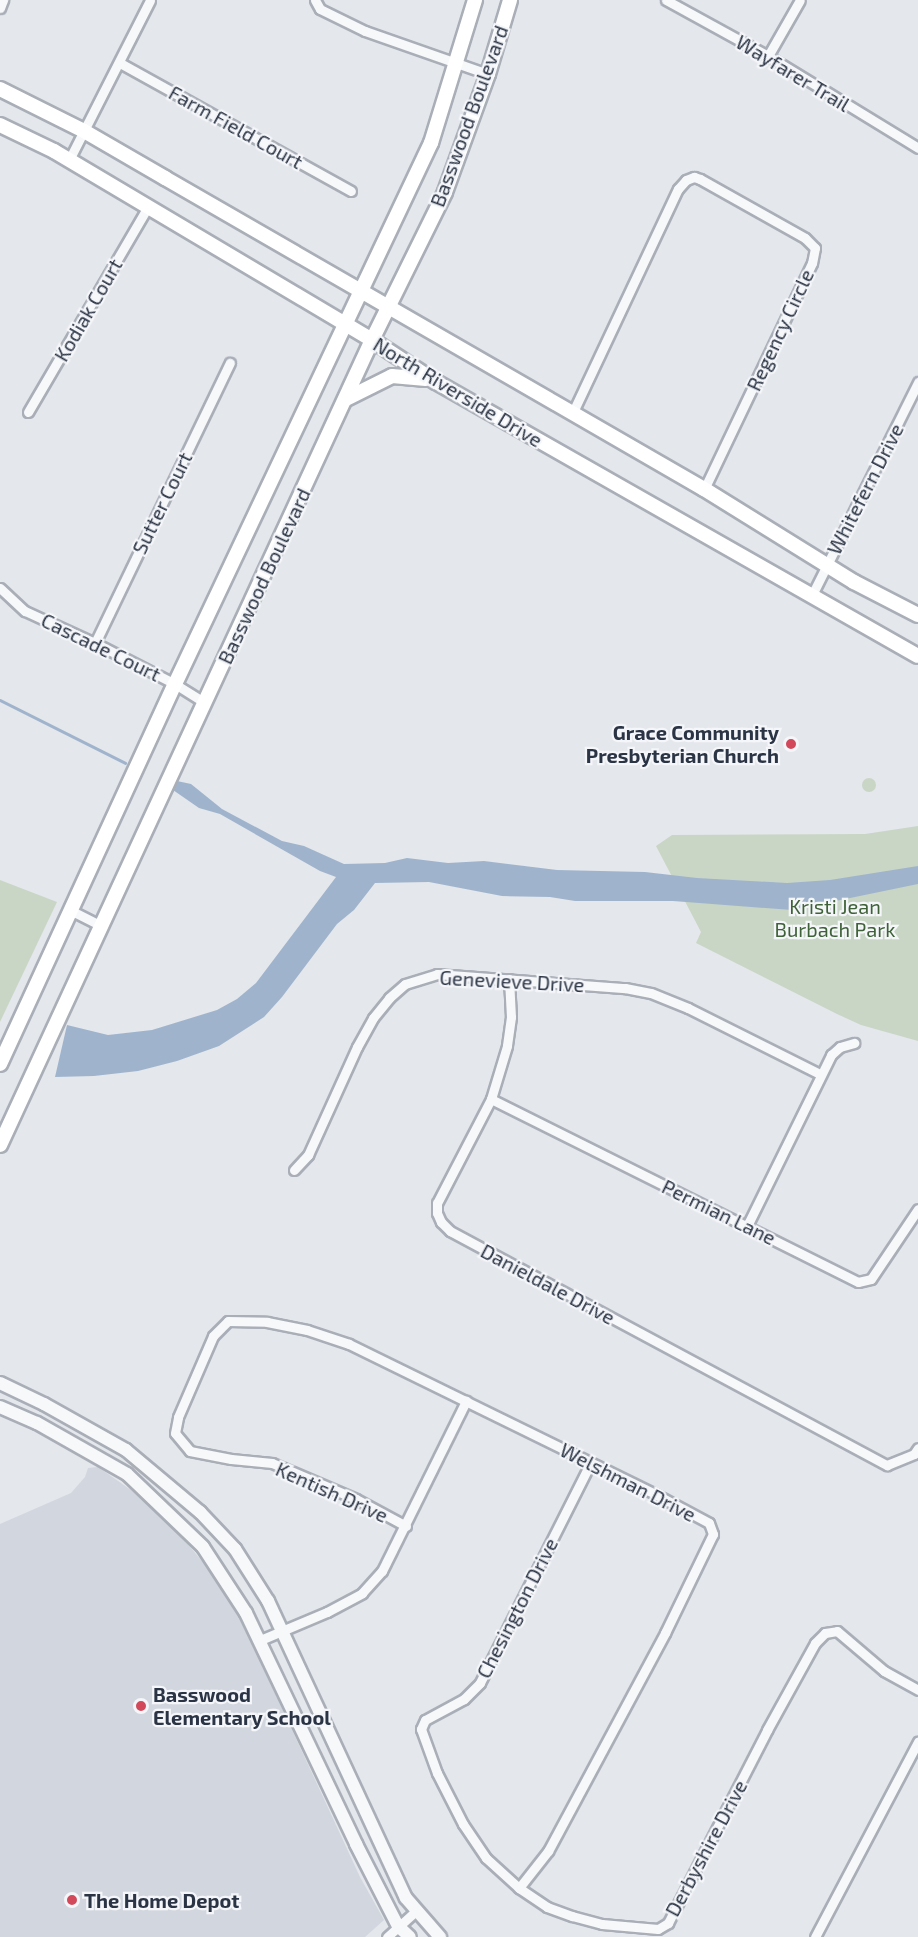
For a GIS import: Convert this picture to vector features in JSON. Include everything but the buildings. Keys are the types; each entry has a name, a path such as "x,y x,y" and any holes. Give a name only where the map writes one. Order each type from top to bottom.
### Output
{"main road":[{"name":"Basswood Boulevard","path":"0,1064 174,684 431,143 475,0"},
{"name":"Basswood Boulevard","path":"0,1145 372,340 446,192 488,74 510,0"},
{"name":"North Riverside Drive","path":"0,89 84,131 704,489 827,565 918,615"},
{"name":"North Riverside Drive","path":"0,125 69,160 372,340 436,382 918,656"},
{"path":"346,399 392,376 413,376 436,382"}],"street":[{"path":"0,8 3,0"},
{"path":"69,160 150,0"},
{"path":"315,0 320,9 365,31 488,74"},
{"name":"Wayfarer Trail","path":"666,0 768,56 918,148"},
{"path":"768,56 800,0"},
{"name":"Farm Field Court","path":"120,63 351,191"},
{"name":"Regency Circle","path":"572,414 678,189 686,180 694,177 700,179 805,238 815,248 812,263 704,489"},
{"name":"Kodiak Court","path":"28,412 148,207"},
{"name":"Sutter Court","path":"95,643 230,363"},
{"name":"Whitefern Drive","path":"812,595 918,382"},
{"name":"Cascade Court","path":"0,588 25,611 95,643 174,684 205,703"},
{"path":"72,911 100,925"},
{"name":"Genevieve Drive","path":"294,1170 308,1155 357,1047 373,1018 389,998 405,984 437,974 625,988 657,995 820,1074"},
{"name":"Danieldale Drive","path":"509,979 511,1017 507,1046 491,1100 437,1203 437,1213 441,1222 450,1232 886,1465 914,1454 918,1448"},
{"path":"747,1226 820,1074 835,1050 854,1042"},
{"name":"Permian Lane","path":"491,1100 862,1283 871,1279 918,1209"},
{"name":"Welshman Drive","path":"228,1321 267,1322 307,1330 349,1344 709,1523 713,1534 665,1633 548,1851 519,1888"},
{"name":"Kentish Drive","path":"228,1321 213,1336 178,1417 175,1433 190,1451 231,1459 272,1463 356,1499 406,1526"},
{"path":"0,1383 44,1404 126,1450 200,1512 235,1549 268,1601 384,1854 416,1911 440,1937"},
{"path":"258,1641 327,1612 362,1593 382,1571 466,1401"},
{"path":"0,1407 37,1423 127,1474 202,1546 246,1613 356,1844 398,1926 410,1937"},
{"name":"Chesington Drive","path":"421,1730 425,1720 464,1699 480,1683 590,1464"},
{"name":"Derbyshire Drive","path":"421,1730 437,1773 463,1824 486,1858 519,1888 547,1907 572,1916 602,1924 658,1929 668,1923 767,1730 815,1643 825,1633 837,1631 884,1671 918,1690"},
{"path":"815,1937 918,1742"},
{"path":"387,1937 416,1911"}],"shaded area":[{"name":"Basswood Elementary School","path":"98,1467 138,1495 171,1524 221,1584 239,1615 360,1877 384,1920 365,1937 0,1937 0,1524 71,1493 85,1477 88,1468"}],"green space":[{"path":"866,778 872,778 876,785 872,792 866,792 862,788 862,782"},
{"name":"Kristi Jean Burbach Park","path":"918,826 918,1041 861,1025 696,943 701,932 656,846 672,835 865,834"},
{"path":"0,880 57,902 0,1022"}],"water":[{"path":"177,781 191,784 222,809 282,841 304,846 344,864 385,863 407,858 448,863 484,861 557,870 645,872 697,878 787,883 830,880 918,866 918,884 792,910 673,901 575,901 550,897 502,896 429,882 375,883 354,910 337,924 282,997 264,1017 219,1046 177,1061 138,1071 94,1076 55,1077 67,1025 108,1035 152,1030 217,1010 237,999 256,983 336,877 320,871 220,814 199,808 173,790"}],"waterway":[{"path":"0,700 125,763"}],"place":[{"name":"Grace Community Presbyterian Church","path":"791,744"},
{"name":"Basswood Elementary School","path":"141,1706"},
{"name":"The Home Depot","path":"72,1900"}]}
